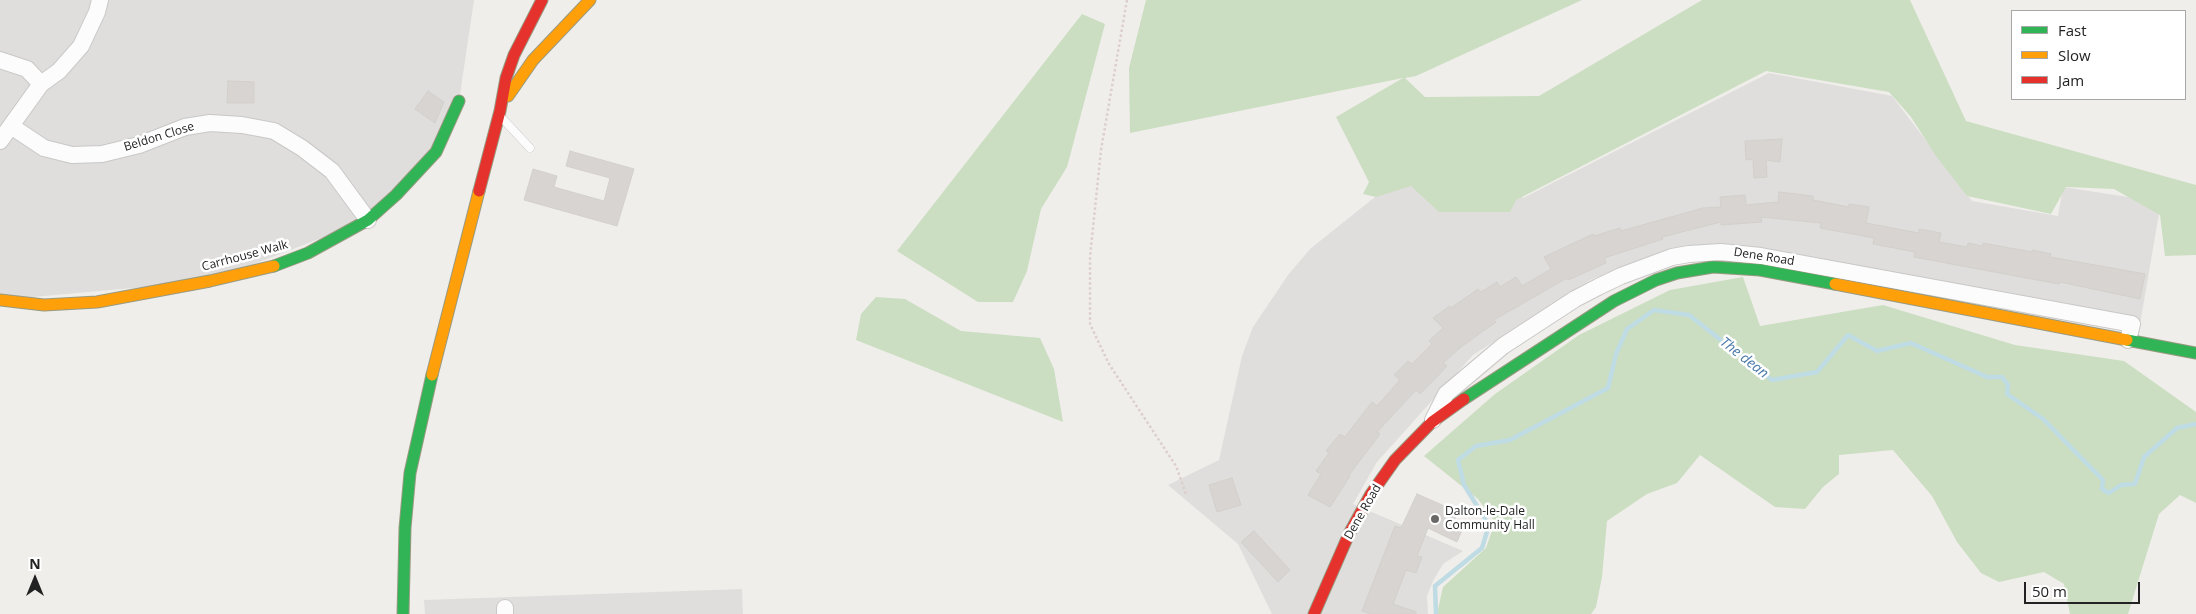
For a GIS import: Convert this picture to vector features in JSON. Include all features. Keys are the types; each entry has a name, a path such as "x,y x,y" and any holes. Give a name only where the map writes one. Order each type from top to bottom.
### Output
{"street":[{"path":"0,141 41,84 59,71 81,46 97,12 100,0"},
{"path":"404,614 404,538 410,473 440,340 499,113 506,78 514,55 542,0"},
{"path":"499,113 515,83 590,0"},
{"path":"0,60 28,69 41,84"},
{"name":"Carrhouse Walk","path":"0,300 44,305 97,302 210,281 273,266 308,253 368,220 396,195 436,152 460,101"},
{"name":"Beldon Close","path":"11,126 44,148 72,155 102,154 139,145 185,127 210,123 242,125 274,131 302,148 332,171 368,220"},
{"name":"Dene Road","path":"1432,422 1446,394 1503,346 1575,299 1621,276 1672,257 1760,263 2088,324 2132,324 2128,340 2196,353"},
{"name":"Dene Road","path":"1314,614 1349,534 1371,494 1395,460 1432,422 1476,390 1614,301 1656,280 1716,259"}],"lane":[{"path":"499,113 530,148"},
{"path":"1672,257 1677,273"},
{"path":"1621,276 1629,294"}],"path":[{"path":"1127,0 1101,150 1090,257 1090,324 1109,364 1176,466 1186,494"}],"shaded area":[{"path":"0,0 474,0 459,101 436,152 368,220 210,281 0,300"},
{"path":"1769,73 1892,96 1972,201 2058,216 2063,187 2161,202 2140,324 1911,283 1674,252 1592,279 1473,355 1377,462 1353,504 1463,551 1443,564 1433,581 1427,596 1428,614 1272,614 1238,544 1168,485 1219,460 1242,356 1253,327 1288,275 1310,249 1385,189 1486,125 1523,198"},
{"path":"742,589 743,614 425,614 424,600"}],"green space":[{"path":"1146,0 1582,0 1416,76 1405,78 1425,97 1539,96 1702,0 1910,0 1966,121 2196,185 2196,255 2165,256 2160,215 2114,189 2066,187 2051,214 1967,196 1936,156 1911,117 1889,92 1766,71 1516,200 1510,212 1439,212 1411,186 1376,197 1363,194 1369,182 1336,117 1403,78 1130,133 1129,68"},
{"path":"1082,14 1105,24 1067,167 1041,209 1027,271 1013,302 978,302 897,251"},
{"path":"1743,277 1760,326 1883,305 2015,345 2124,361 2196,412 2196,503 2180,495 2159,514 2128,614 2070,614 2064,584 2044,572 1999,582 1981,573 1957,542 1932,496 1893,450 1839,455 1839,474 1823,487 1805,509 1775,507 1700,455 1677,483 1647,494 1607,521 1602,577 1596,607 1591,614 1437,614 1443,587 1486,548 1495,522 1478,499 1424,456 1495,394 1579,335 1670,290"},
{"path":"876,297 905,299 961,331 1040,338 1054,369 1063,422 856,340 861,314"}],"building":[{"path":"228,81 254,82 254,103 227,103"},
{"path":"428,91 444,102 435,123 415,109"},
{"path":"1782,139 1780,162 1766,160 1767,177 1754,178 1753,159 1746,160 1745,141"},
{"path":"570,151 634,169 617,226 524,200 533,169 557,176 554,187 604,201 610,178 566,166"},
{"path":"1779,192 1813,196 1813,200 1849,207 1849,204 1869,207 1866,223 1919,233 1919,229 1941,233 1939,242 1967,247 1968,243 1982,246 1983,243 2032,252 2032,250 2051,254 2050,257 2145,274 2140,299 2060,282 2059,284 1914,257 1915,252 1873,244 1874,238 1820,228 1821,223 1761,217 1762,222 1721,225 1721,222 1662,237 1663,239 1604,258 1606,263 1568,280 1567,278 1494,320 1496,322 1461,347 1443,363 1447,366 1431,383 1420,394 1416,390 1377,432 1380,434 1349,475 1330,507 1308,495 1321,474 1316,471 1329,453 1326,451 1340,434 1345,437 1372,402 1377,406 1400,380 1394,375 1408,361 1412,364 1432,344 1429,341 1443,328 1433,318 1450,306 1451,308 1478,289 1481,292 1497,282 1500,287 1516,277 1522,286 1551,269 1544,257 1593,234 1594,236 1620,228 1621,231 1703,208 1721,207 1720,197 1745,195 1746,205 1778,202"},
{"path":"1232,478 1241,505 1217,512 1209,485"},
{"path":"1417,494 1458,512 1453,523 1463,528 1457,542 1428,528 1417,556 1422,557 1416,573 1406,570 1393,604 1416,612 1416,614 1371,614 1362,611 1395,526 1401,528"},
{"path":"1254,531 1290,570 1278,582 1241,542"}],"waterway":[{"name":"The dean","path":"1436,614 1435,586 1482,548 1489,525 1464,485 1458,460 1476,446 1510,440 1608,388 1616,354 1627,329 1654,310 1689,315 1772,380 1817,372 1848,335 1877,351 1911,343 1987,377 2002,377 2008,385 2007,394 2043,419 2103,480 2102,489 2109,493 2121,485 2135,484 2144,457 2177,428 2196,424"}],"traffic: fast":[{"path":"274,266 308,253 368,220 396,195 436,152 459,101"},
{"path":"1464,399 1614,301 1656,280 1677,273 1713,267 1760,270 1835,284"},
{"path":"2127,340 2196,353"},
{"path":"403,614 405,528 410,473 432,375"}],"traffic: slow":[{"path":"508,96 533,60 590,0"},
{"path":"432,375 479,191"},
{"path":"0,300 44,305 97,302 210,281 274,266"},
{"path":"1835,284 2127,340"}],"traffic: jam":[{"path":"479,191 500,111 506,78 514,55 542,0"},
{"path":"1314,614 1349,534 1371,494 1395,460 1432,422 1464,399"}],"place":[{"name":"Dalton-le-Dale Community Hall","path":"1435,519"}]}
